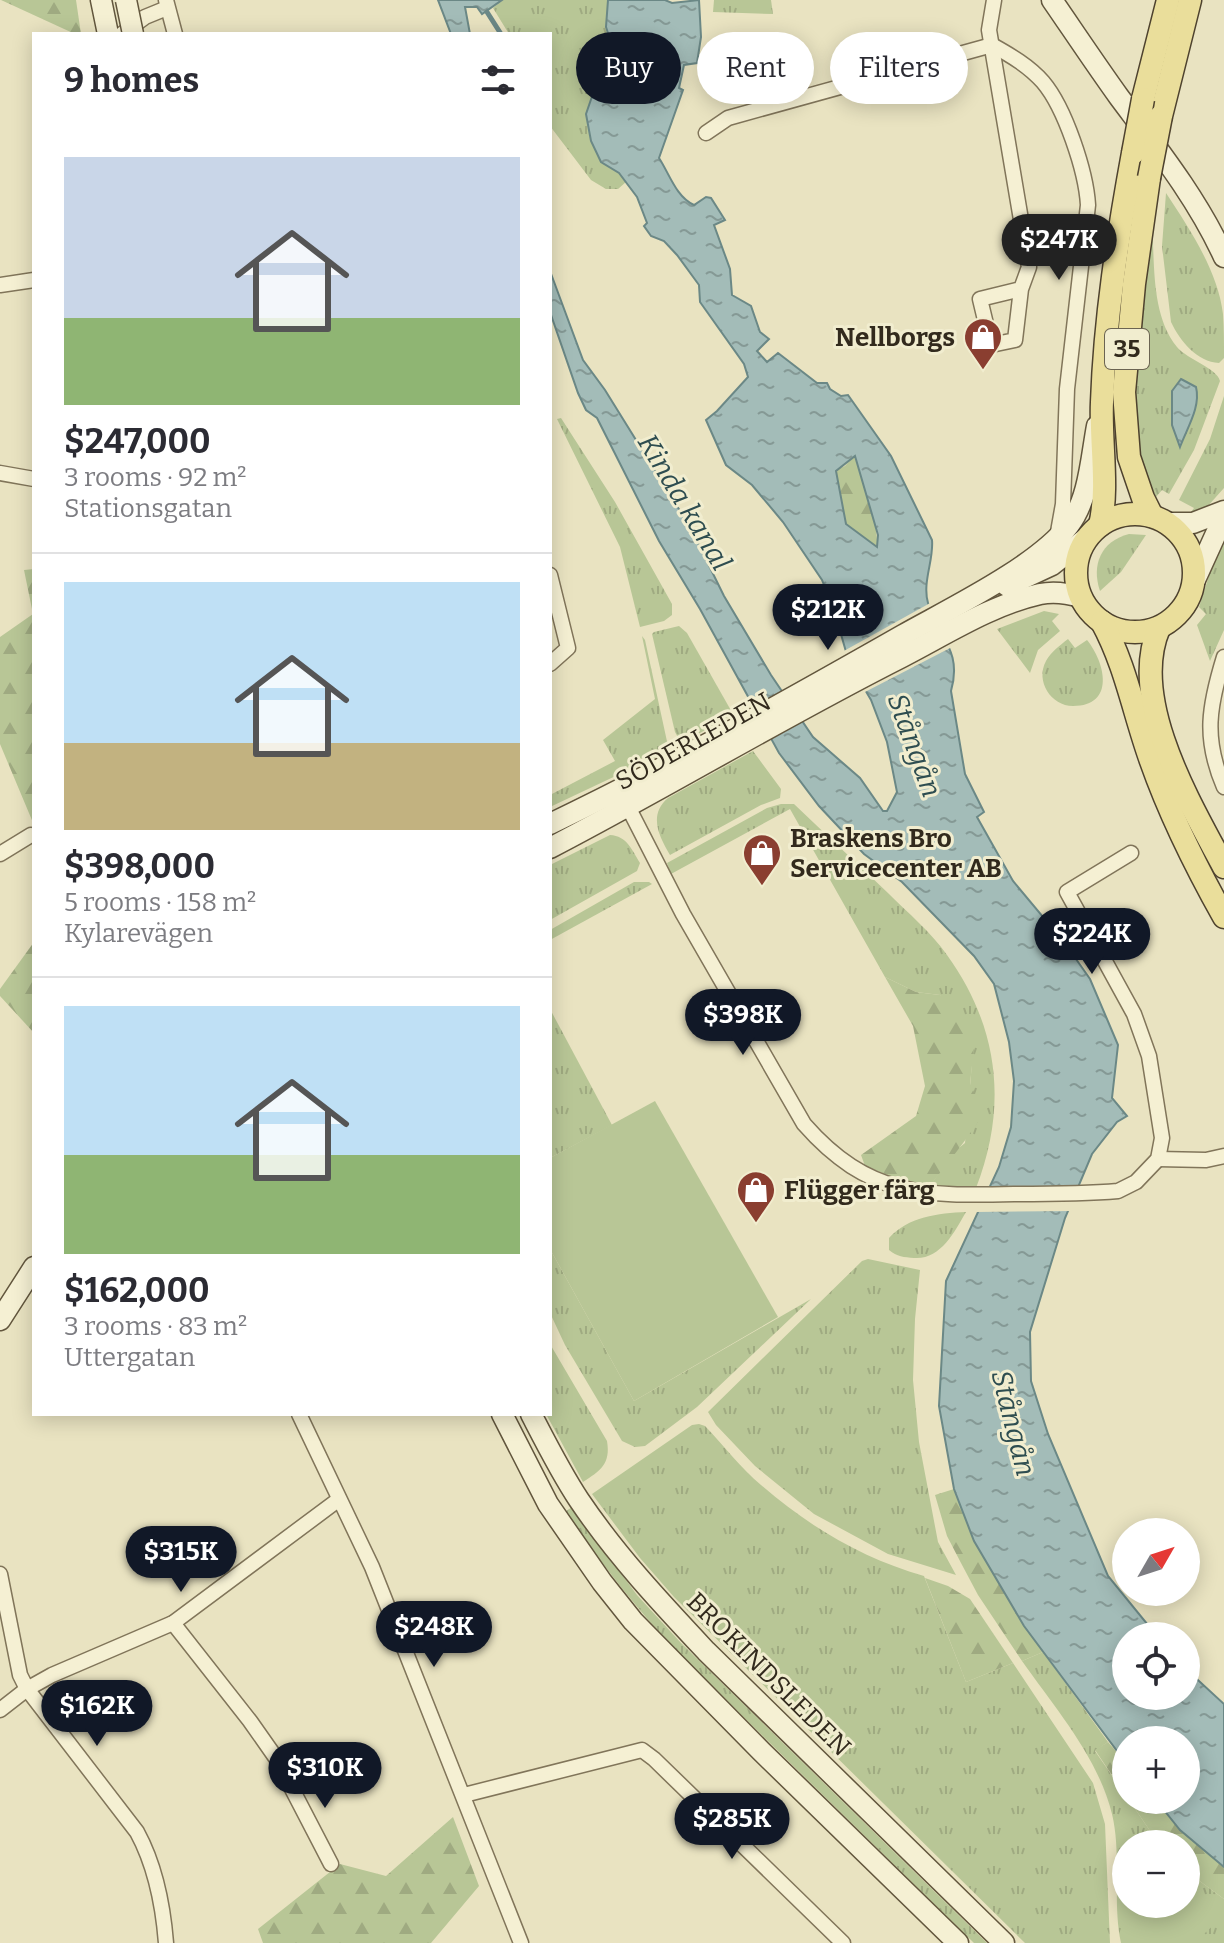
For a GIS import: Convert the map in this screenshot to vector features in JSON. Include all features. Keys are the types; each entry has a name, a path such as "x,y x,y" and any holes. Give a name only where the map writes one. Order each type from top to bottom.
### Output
{"main road":[{"path":"126,0 133,32"},
{"path":"1052,0 1188,189 1224,257"},
{"name":"35","path":"1081,597 1076,568 1104,503 1102,403 1113,274 1143,99 1168,0"},
{"name":"35","path":"1190,0 1149,178 1134,284 1124,392 1129,457 1139,489 1160,519 1187,542 1195,569 1194,582"},
{"path":"102,2 108,32"},
{"name":"SÖDERLEDEN","path":"722,746 1030,560 1055,540 1078,512 1084,496 1102,403"},
{"path":"1093,532 1131,513 1193,523 1224,514"},
{"path":"1081,597 1102,622 1124,631 1159,628 1183,610 1224,514"},
{"name":"SÖDERLEDEN","path":"960,603 1039,572 1093,532"},
{"name":"SÖDERLEDEN","path":"552,847 624,799 722,746 970,622 1039,594 1063,592 1081,597"},
{"path":"1102,622 1123,666 1138,725 1172,815 1224,917"},
{"path":"1159,628 1152,644 1149,666 1156,712 1175,767 1224,867"},
{"name":"SÖDERLEDEN","path":"552,823 624,799"},
{"path":"0,1320 32,1270"},
{"path":"503,1416 548,1504 633,1621 958,1943"},
{"name":"BROKINDSLEDEN","path":"532,1416 578,1499 612,1546 659,1601 706,1651 1004,1943"}],"street":[{"path":"994,0 989,19 992,45 1029,267 1021,289"},
{"path":"125,32 166,4 174,32"},
{"path":"706,133 728,118 992,45 1023,63 1046,85 1076,150 1087,189 1088,205 1067,389 1063,512 1055,540"},
{"path":"0,285 32,280"},
{"path":"0,473 32,479"},
{"path":"552,583 568,648 552,662"},
{"path":"1224,657 1212,696 1209,719 1213,756 1224,787"},
{"path":"624,799 683,914 804,1124 820,1143 862,1173 911,1192 949,1196 1118,1191 1136,1182 1158,1159 1162,1138 1149,1056 1141,1030 1067,892 1131,853"},
{"path":"0,854 31,835"},
{"path":"1158,1159 1206,1160 1224,1156"},
{"path":"300,1416 372,1567 521,1943"},
{"path":"0,1710 52,1675 173,1623 338,1500"},
{"path":"0,1574 20,1675 27,1689 137,1832 149,1857 159,1895 166,1943"},
{"path":"173,1623 241,1708 276,1758 331,1864"},
{"path":"464,1795 642,1750 843,1943"}],"green space":[{"path":"1,0 76,0 81,32 71,32"},
{"path":"502,0 608,0 612,32 576,32 576,104 594,104 591,141 601,161 626,182 618,189 606,189 591,180 552,129 552,32 508,32 493,8"},
{"path":"714,0 771,0 773,14 713,12"},
{"path":"1166,193 1201,250 1220,298 1224,358 1219,363 1197,355 1171,322 1162,246"},
{"path":"1152,226 1158,305 1169,334 1182,352 1214,372 1220,381 1194,450 1169,494 1162,490 1156,497 1140,458 1135,417 1138,335"},
{"path":"1224,396 1224,488 1207,507 1189,515 1194,508 1179,500 1210,439"},
{"path":"561,418 615,502 672,604 672,615 664,621 640,627 620,547 557,419"},
{"path":"855,455 872,514 877,548 846,524 836,470 845,466"},
{"path":"1129,534 1146,535 1121,572 1100,591 1097,572 1101,555 1111,542"},
{"path":"1224,542 1224,630 1210,661 1197,625 1206,614 1199,607 1216,554"},
{"path":"32,569 32,609 24,570"},
{"path":"1044,611 1059,614 1052,621 1060,631 1038,650 1030,673 997,629"},
{"path":"32,615 32,820 0,744 0,637"},
{"path":"679,626 687,633 733,714 686,741 679,739 675,732 652,634"},
{"path":"642,636 668,746 658,756 552,806 552,794 615,761 603,740 655,699"},
{"path":"1068,639 1075,648 1087,640 1102,671 1101,691 1096,699 1087,704 1073,706 1058,702 1044,684 1042,676 1046,661"},
{"path":"753,751 781,789 780,798 761,805 670,855 657,826 658,811 662,805 668,798"},
{"path":"794,804 919,923 941,947 964,982 978,1010 987,1039 995,1097 986,1157 976,1188 929,1187 955,1151 965,1143 972,1063 940,995 916,992 885,977 790,809 671,874 667,863 767,808"},
{"path":"610,835 628,844 640,863 637,871 552,919 552,864"},
{"path":"634,882 652,884 552,939 552,929"},
{"path":"32,945 32,1031 0,996 0,989"},
{"path":"885,977 916,992 940,995 968,1020 975,1038 970,1084 984,1112 929,1187 865,1166 861,1155 916,1116 925,1086 913,1026"},
{"path":"552,1013 612,1125 552,1157"},
{"path":"655,1101 778,1317 634,1401 552,1253 552,1157"},
{"path":"966,1212 945,1244 931,1255 914,1258 889,1250 889,1238 905,1225 934,1215"},
{"path":"552,1253 634,1401 811,1299 697,1407 645,1446 635,1447 622,1441 552,1317"},
{"path":"868,1259 920,1270 913,1380 919,1442 938,1542 956,1575 888,1554 814,1514 755,1466 716,1425 708,1412 862,1261"},
{"path":"552,1347 607,1441 606,1461 583,1482 547,1416 552,1416"},
{"path":"692,1425 705,1426 761,1485 798,1515 859,1551 924,1576 966,1682 1013,1663 1093,1783 1105,1824 1110,1943 1025,1943 674,1597 640,1558 592,1494"},
{"path":"954,1489 974,1541 1024,1626 1043,1652 1022,1661 978,1595 947,1536 935,1495"},
{"path":"572,1507 637,1595 681,1643 987,1943 974,1943 675,1650 604,1565 565,1512"},
{"path":"925,1578 948,1586 970,1599 1013,1663 966,1682"},
{"path":"1043,1652 1108,1742 1095,1751 1112,1776 1112,1814 1086,1753 1022,1661"},
{"path":"1108,1742 1112,1747 1112,1775 1095,1750"},
{"path":"1112,1814 1139,1814 1149,1830 1115,1830"},
{"path":"1139,1814 1167,1814 1180,1830 1149,1830"},
{"path":"453,1817 479,1886 431,1943 263,1943 258,1929 340,1864 386,1876"},
{"path":"1200,1847 1224,1867 1224,1899 1200,1881"},
{"path":"1200,1881 1224,1899 1224,1943 1121,1943 1117,1918 1200,1918"},
{"path":"1200,1903 1217,1922 1194,1943 1157,1943 1135,1918 1200,1918"}],"water":[{"path":"438,0 502,0 482,14 477,7 465,7 470,32 450,32"},
{"path":"608,0 665,0 672,3 699,0 701,32 697,32 697,63 684,65 681,79 681,32 608,32"},
{"name":"Stångån","path":"589,104 678,104 659,158 682,196 694,205 706,197 711,198 725,220 714,225 730,269 732,295 751,306 760,332 769,339 757,351 767,362 778,353 817,383 827,383 841,396 848,395 891,456 932,540 927,579 928,603 954,664 951,691 965,774 984,812 977,817 1013,881 1064,942 1090,979 1118,1045 1112,1098 1127,1116 1117,1122 1092,1154 1065,1218 1030,1332 1031,1381 1048,1434 1112,1581 1112,1606 1132,1606 1146,1622 1112,1622 1112,1710 1200,1710 1200,1682 1224,1704 1224,1867 1200,1847 1200,1830 1180,1830 1167,1814 1200,1814 1200,1726 1112,1726 1112,1744 1024,1626 974,1541 954,1489 939,1406 946,1281 999,1167 1011,1127 1014,1081 1009,1042 994,984 974,956 902,882 864,854 819,806 779,753 659,541 597,418 586,410 578,393 552,318 552,276 583,360 690,527 724,596 771,675 813,737 860,778 883,811 887,811 897,792 887,742 871,700 849,662 822,580 783,522 752,485 726,465 706,420 748,377 744,364 700,302 699,285 664,241 651,236 644,226 647,223 637,197 619,173 601,162 591,141 586,114","holes":["855,456 878,535 877,547 846,524 836,471"]},
{"path":"1181,379 1196,387 1197,395 1195,410 1180,447 1172,425 1172,391"}],"pier":[{"path":"932,602 954,646 863,693 842,652"},
{"path":"1083,1186 1072,1211 975,1212 986,1188"}],"waterway":[{"path":"487,12 500,32"}],"place":[{"name":"Nellborgs","path":"983,371"},
{"name":"Braskens Bro Servicecenter AB","path":"762,887"},
{"name":"Flügger färg","path":"756,1224"}],"water label":[{"name":"Kinda kanal","path":"685,502"}]}
